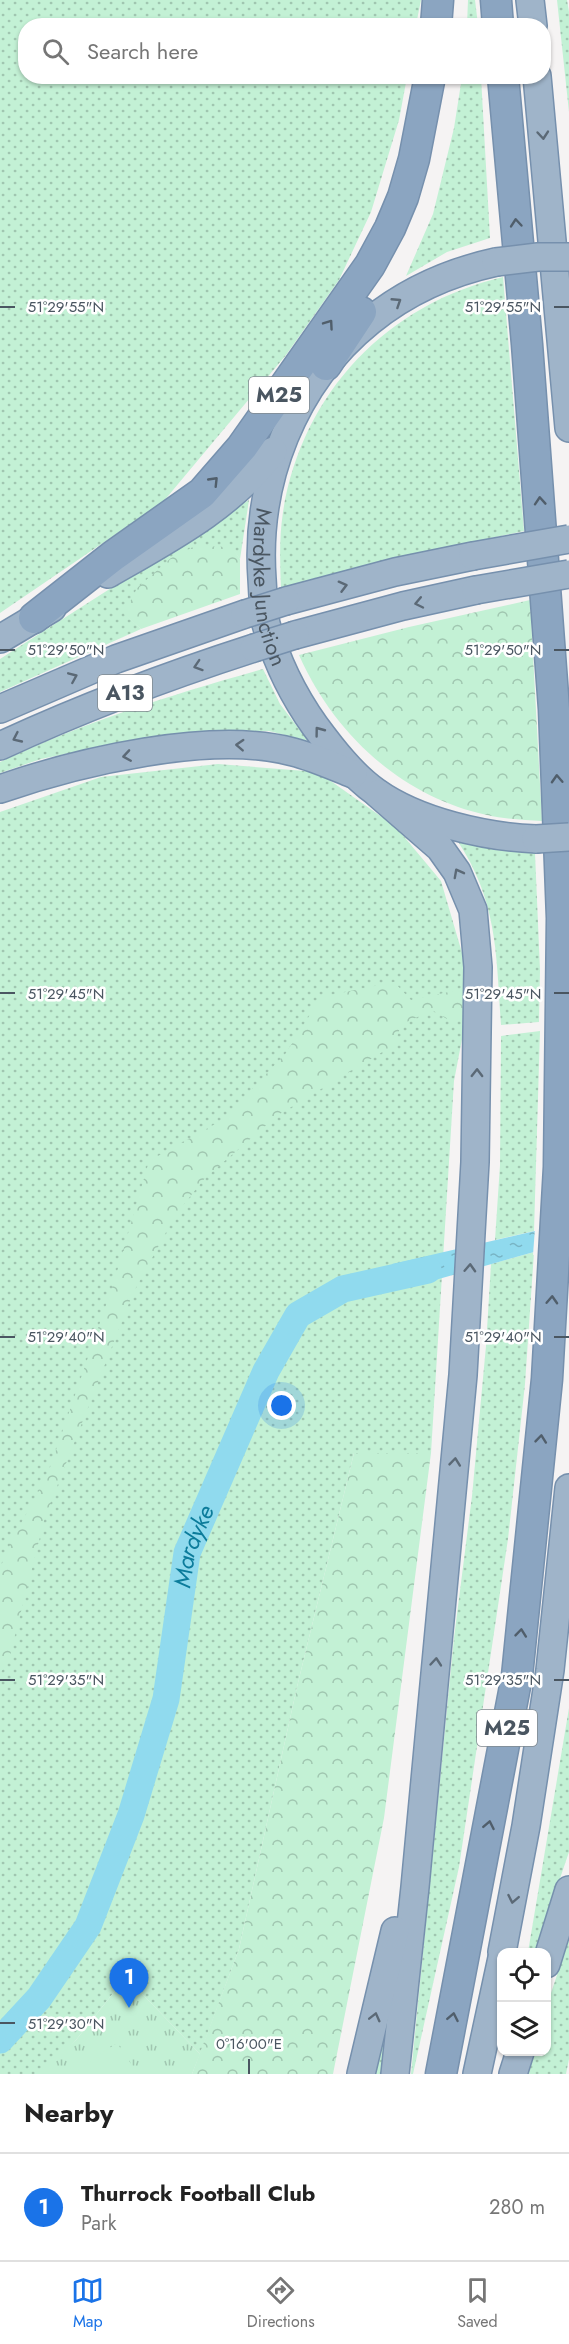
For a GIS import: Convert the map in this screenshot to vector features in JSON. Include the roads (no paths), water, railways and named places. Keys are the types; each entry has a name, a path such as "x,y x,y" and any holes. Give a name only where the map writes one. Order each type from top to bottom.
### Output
{"highway":[{"path":"437,18 438,0"},
{"path":"451,18 452,0"},
{"path":"496,0 497,18"},
{"path":"530,0 532,18"},
{"name":"M25","path":"34,618 113,556 202,493 242,447 370,265 390,228 403,197 414,159 428,84"},
{"name":"M25","path":"327,365 383,279 406,235 430,164 445,84"},
{"name":"M25","path":"441,2074 517,1676 547,1379 558,1210 562,964 559,805 550,637 504,84"},
{"path":"538,84 569,428"},
{"name":"Mardyke Junction","path":"569,258 538,257 496,262 447,276 395,303 370,321 346,342 327,365 282,438 268,485 261,525 261,565 266,622 296,696 322,736 357,776 378,794 407,808 460,828 490,835 536,839 569,837"},
{"path":"0,639 161,543 232,496 249,481 282,438"},
{"name":"A13","path":"0,709 116,659 286,601 394,572 569,539"},
{"name":"A13","path":"0,746 84,709 181,672 295,635 403,606 569,574"},
{"path":"0,789 114,758 215,744 237,744 291,751 357,776"},
{"path":"378,794 422,831 450,859 468,896 476,929 478,966 474,1174 463,1375 395,2074"},
{"path":"503,1948 526,1826 550,1670 569,1488"},
{"path":"361,2074 391,1952 431,1720"},
{"path":"551,1948 569,1890"},
{"path":"477,2074 497,1977"},
{"path":"513,2074 519,2056"}],"water":[{"path":"569,1223 534,1252 407,1288 395,1287 392,1264"}],"waterway":[{"name":"Mardyke","path":"0,2040 39,1998 88,1926 131,1815 166,1699 187,1553 266,1371 298,1315 343,1289 428,1270"}],"place":[{"name":"Thurrock Football Club","path":"129,2008"}]}
